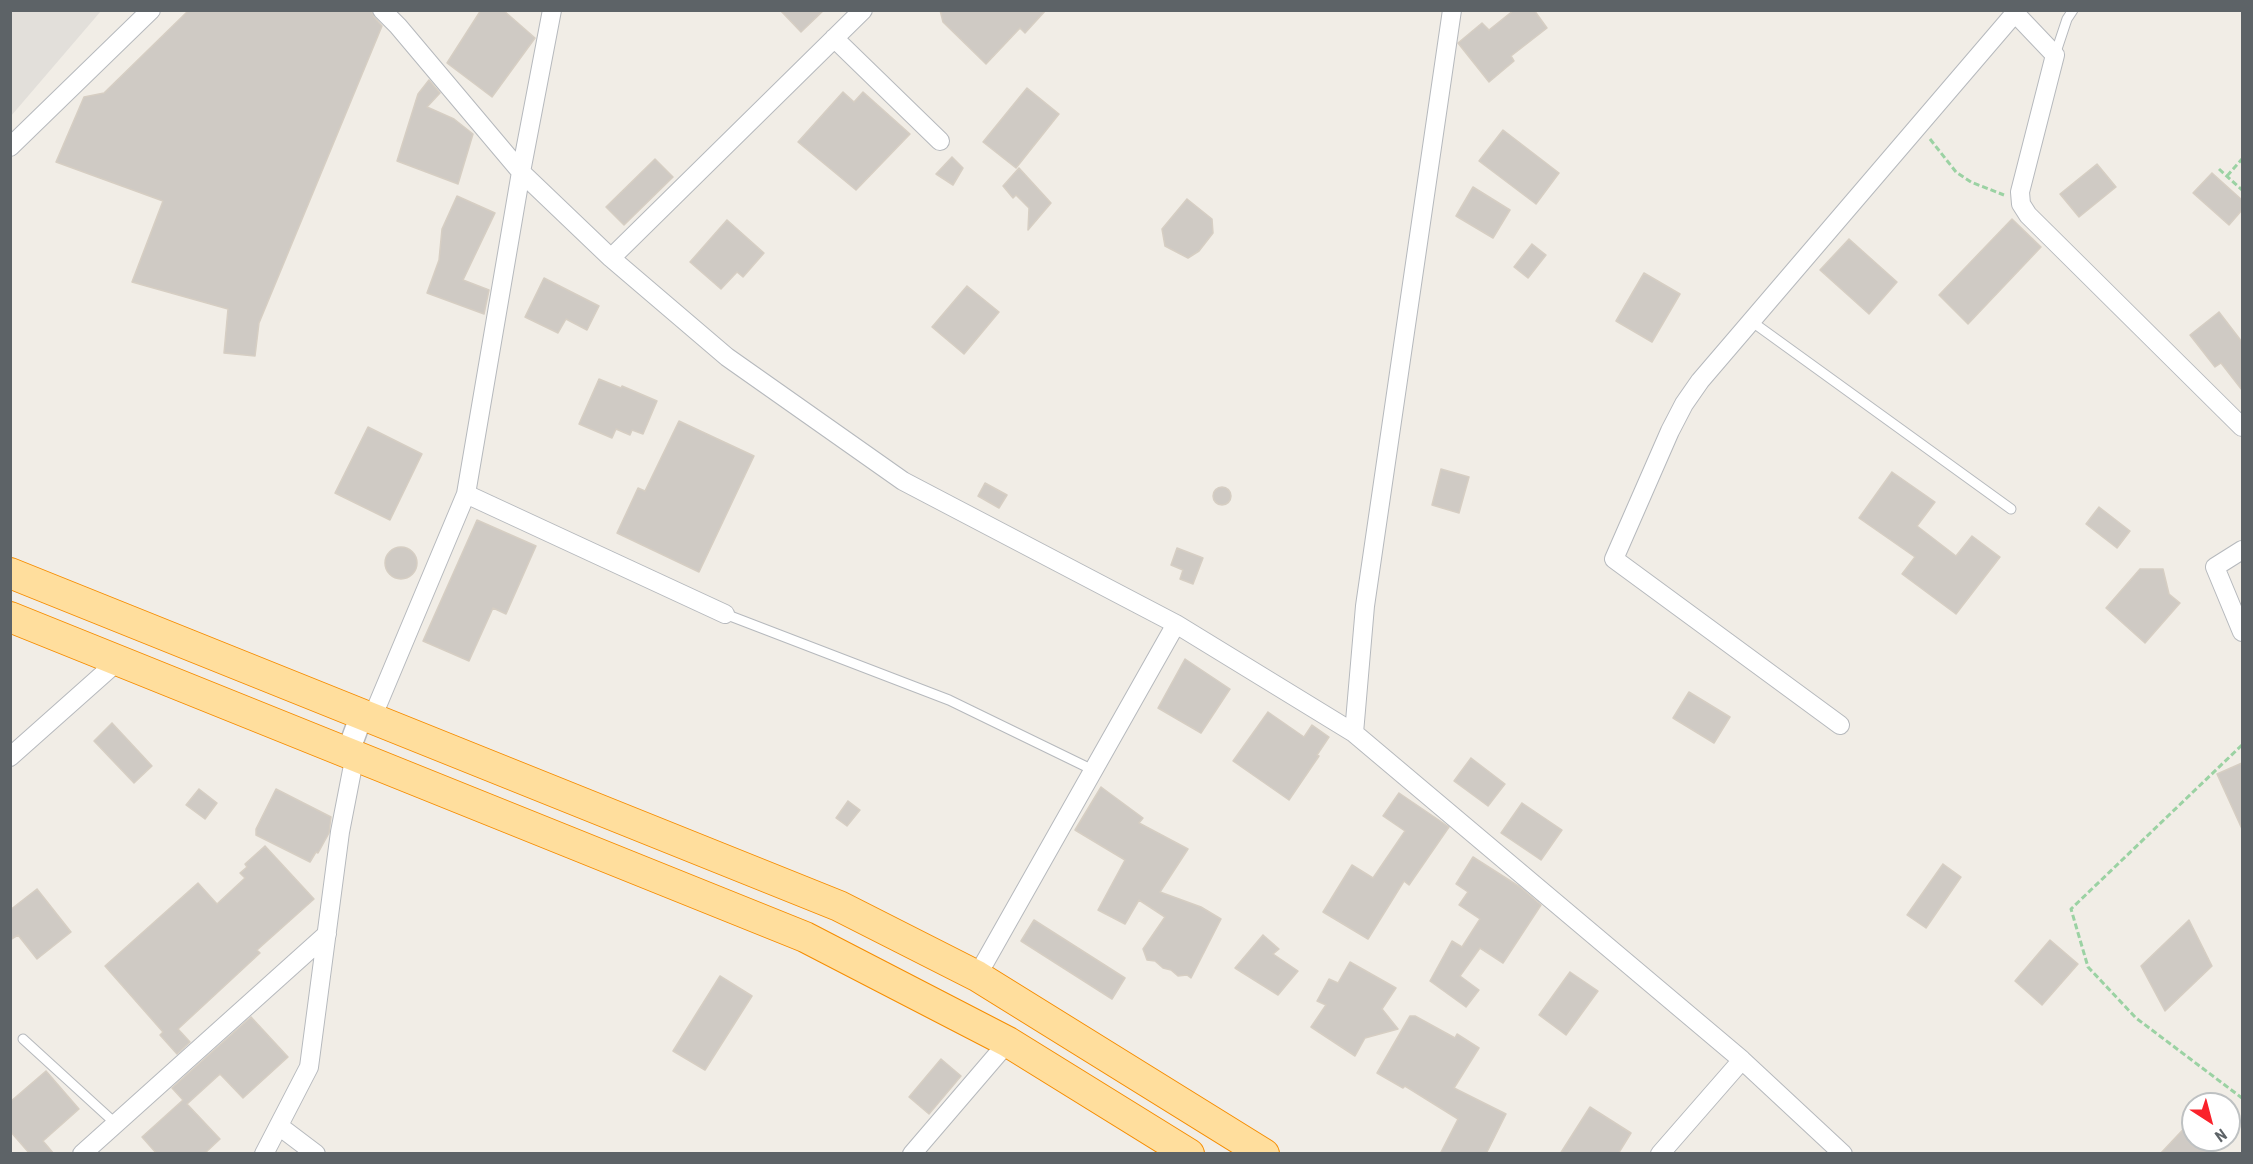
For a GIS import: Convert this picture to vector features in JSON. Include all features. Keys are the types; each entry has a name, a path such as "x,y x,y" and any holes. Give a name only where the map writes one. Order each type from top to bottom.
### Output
{"highway":[{"path":"10,573 839,906 977,976 1264,1154"},
{"path":"10,617 352,753 805,938 1008,1042 1189,1154"}],"street":[{"path":"10,147 151,10"},
{"path":"382,10 521,172 611,258 727,357 903,481 1176,624 1354,733 1742,1060 1844,1154"},
{"path":"264,1154 309,1067 352,753 466,494 521,172 552,10"},
{"path":"611,258 863,10"},
{"path":"1354,733 1365,606 1452,11"},
{"path":"1840,725 1614,559 1670,430 1700,381 2014,12 2055,55 2020,192 2021,204 2028,215 2242,427"},
{"path":"834,38 940,141"},
{"path":"466,494 725,614"},
{"path":"2242,550 2215,567 2242,632"},
{"path":"977,976 1176,624"},
{"path":"10,757 118,661"},
{"path":"82,1154 327,934"},
{"path":"912,1154 1008,1042"},
{"path":"1660,1154 1742,1060"},
{"path":"279,1126 316,1154"}],"lane":[{"path":"2055,55 2067,19 2073,10"},
{"path":"1751,321 2011,509"},
{"path":"725,614 949,700 1093,770"},
{"path":"23,1039 115,1124"}],"path":[{"path":"1920,125 1956,172 1971,182 2021,204"},
{"path":"2226,176 2242,159"},
{"path":"2218,169 2242,190"},
{"path":"2242,745 2071,909 2088,967 2136,1018 2242,1098"}],"shaded area":[{"path":"10,11 101,11 11,116"}],"building":[{"path":"189,10 371,10 382,26 259,323 255,356 224,353 228,309 132,282 163,201 56,162 84,97 104,93"},
{"path":"481,10 503,10 535,38 492,97 447,63"},
{"path":"780,10 824,10 801,32"},
{"path":"940,10 1046,10 1025,33 1020,28 986,64 943,22"},
{"path":"1514,10 1534,10 1547,28 1511,56 1514,61 1489,82 1458,43 1482,23 1489,30"},
{"path":"429,80 440,93 427,107 454,119 473,134 458,184 397,161 418,94"},
{"path":"1027,88 1059,114 1016,168 983,142"},
{"path":"843,92 854,102 863,92 910,134 856,190 798,142"},
{"path":"1503,130 1559,173 1536,204 1479,161"},
{"path":"952,157 963,168 953,185 936,174"},
{"path":"655,159 673,177 624,225 606,207"},
{"path":"2097,164 2116,187 2079,217 2060,194"},
{"path":"1019,168 1051,203 1028,230 1029,208 1016,195 1013,198 1003,186"},
{"path":"2212,173 2242,200 2242,210 2229,225 2193,193"},
{"path":"1473,187 1510,210 1493,238 1456,216"},
{"path":"457,196 495,213 463,280 489,290 484,314 427,293 439,260 442,229"},
{"path":"1187,199 1212,219 1213,233 1199,251 1188,258 1165,246 1162,229"},
{"path":"2012,219 2041,247 1968,324 1939,295"},
{"path":"727,220 764,253 743,277 737,272 721,289 690,262"},
{"path":"1849,239 1897,282 1869,314 1820,270"},
{"path":"1532,244 1546,255 1528,278 1514,267"},
{"path":"1644,273 1680,294 1652,342 1616,321"},
{"path":"544,278 599,306 587,330 566,319 558,333 525,317"},
{"path":"967,286 999,312 964,354 932,327"},
{"path":"2219,312 2242,342 2242,390 2221,363 2215,367 2190,335"},
{"path":"599,379 657,401 643,434 632,430 630,435 616,429 612,438 579,424"},
{"path":"679,421 754,456 699,572 617,533 638,488 645,491"},
{"path":"368,427 422,454 390,520 335,493"},
{"path":"1441,469 1469,477 1459,513 1432,505"},
{"path":"1892,472 1935,502 1917,526 1956,556 1972,536 2000,557 1956,614 1902,574 1915,557 1859,518"},
{"path":"985,483 1007,495 999,508 978,496"},
{"path":"1222,487 1228,490 1231,496 1228,502 1222,505 1216,502 1213,496 1216,490"},
{"path":"2099,507 2130,531 2117,548 2086,524"},
{"path":"477,520 536,546 506,614 493,608 469,661 423,641"},
{"path":"401,547 412,552 417,563 412,574 401,579 390,574 385,563 390,552"},
{"path":"1177,548 1203,558 1193,584 1180,579 1183,570 1171,565"},
{"path":"2140,569 2163,569 2169,594 2180,603 2145,643 2106,608"},
{"path":"1185,659 1230,689 1201,733 1158,708"},
{"path":"1689,692 1730,717 1714,743 1673,718"},
{"path":"1268,712 1304,737 1312,725 1329,737 1289,800 1233,761"},
{"path":"112,723 152,766 134,783 94,741"},
{"path":"1471,758 1505,784 1488,806 1454,781"},
{"path":"2242,763 2242,829 2217,774"},
{"path":"1101,787 1143,818 1139,823 1188,849 1160,892 1201,907 1221,919 1191,978 1187,975 1178,976 1155,961 1147,960 1143,949 1165,917 1139,900 1125,924 1098,910 1125,860 1075,830"},
{"path":"199,789 217,803 205,819 186,805"},
{"path":"276,789 331,817 329,833 310,862 256,835 256,829"},
{"path":"1399,793 1449,827 1409,885 1404,881 1368,939 1323,912 1352,865 1373,878 1405,831 1383,816"},
{"path":"848,801 860,810 847,826 836,818"},
{"path":"1522,803 1562,830 1541,860 1501,833"},
{"path":"265,846 314,899 257,950 260,953 178,1029 190,1042 177,1054 160,1035 163,1032 105,966 198,883 217,904 245,878 240,873 247,867 245,864"},
{"path":"1473,857 1520,887 1541,905 1503,963 1480,948 1460,976 1479,990 1466,1007 1430,981 1452,941 1462,947 1480,919 1459,905 1468,892 1456,884"},
{"path":"1943,864 1961,877 1926,928 1907,915"},
{"path":"37,889 71,932 37,959 18,935 10,940 10,910"},
{"path":"1034,920 1125,978 1112,999 1021,941"},
{"path":"2189,920 2212,966 2165,1011 2141,966"},
{"path":"1263,935 1279,949 1273,954 1298,971 1278,995 1235,968"},
{"path":"2050,940 2078,964 2042,1005 2015,981"},
{"path":"1350,962 1396,988 1382,1009 1398,1029 1365,1038 1355,1056 1311,1027 1326,1005 1317,1001 1329,979 1338,983"},
{"path":"1570,972 1598,991 1566,1035 1539,1015"},
{"path":"720,976 752,996 705,1070 673,1051"},
{"path":"1410,1016 1415,1016 1455,1038 1457,1034 1479,1048 1454,1088 1506,1114 1486,1154 1440,1154 1458,1119 1405,1086 1403,1088 1377,1073"},
{"path":"251,1017 288,1057 243,1098 220,1074 187,1104 220,1139 204,1154 157,1154 142,1137 183,1100 172,1088"},
{"path":"941,1059 961,1076 929,1114 909,1097"},
{"path":"46,1071 79,1109 43,1141 54,1154 30,1154 10,1131 10,1102"},
{"path":"1590,1107 1631,1133 1618,1154 1560,1154"},
{"path":"2181,1132 2181,1152 2213,1152 2211,1154 2160,1154"}]}
